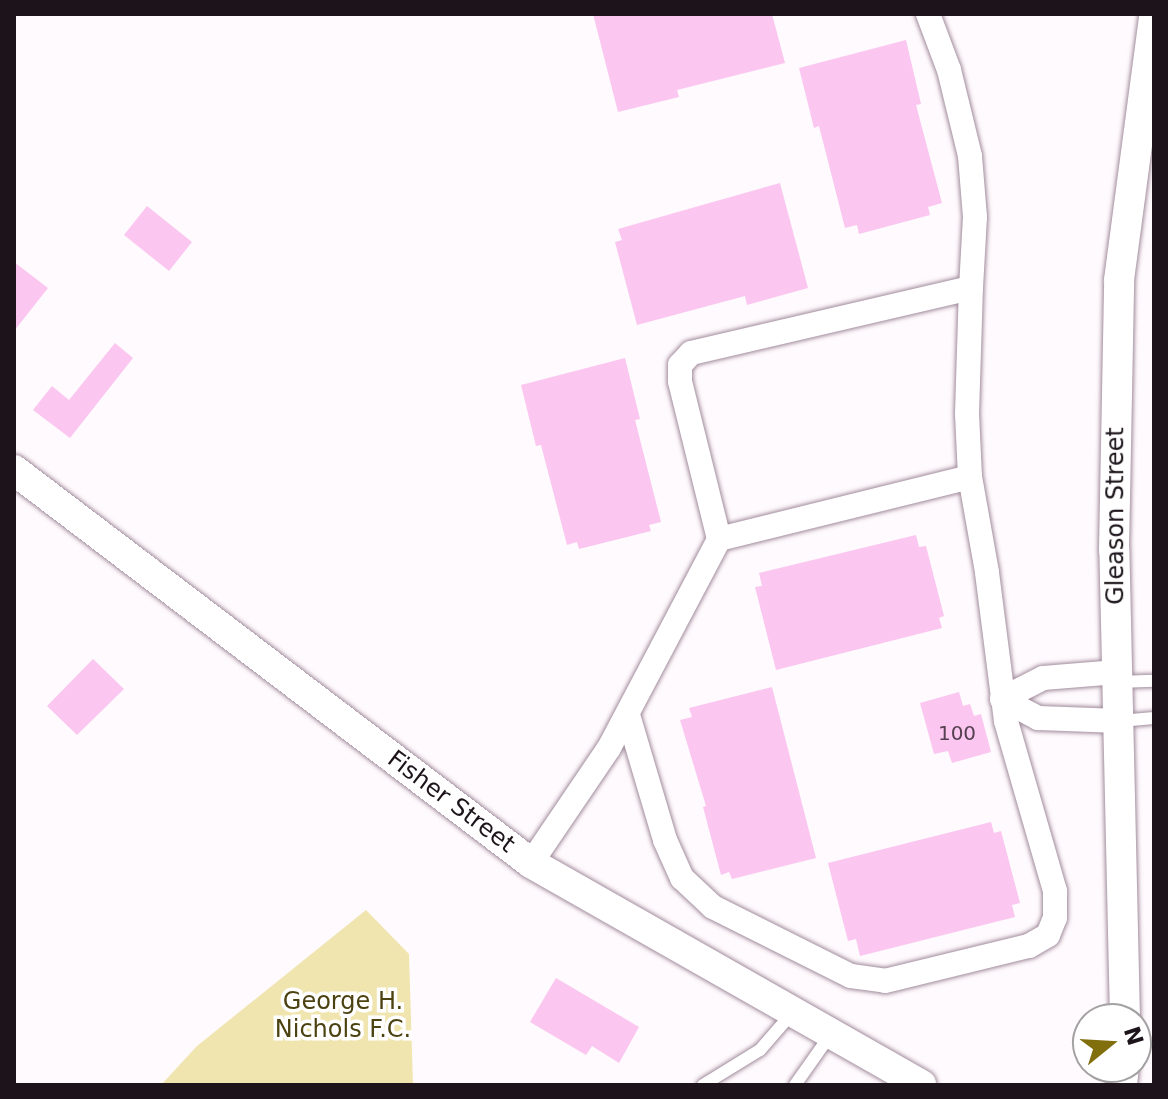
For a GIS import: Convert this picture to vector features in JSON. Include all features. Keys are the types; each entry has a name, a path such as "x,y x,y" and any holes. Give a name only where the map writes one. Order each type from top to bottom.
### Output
{"street":[{"path":"628,715 665,840 682,878 713,907 851,976 885,981 1029,946 1048,935 1055,918 1055,891 1002,699 987,572 970,477 967,414 975,217 970,156 949,70 928,14"},
{"name":"Gleason Street","path":"1125,1003 1114,550 1119,280 1147,115 1154,16"},
{"path":"531,863 589,781 628,715 719,539 680,381 680,365 691,353 971,288"},
{"name":"Fisher Street","path":"15,473 531,863 921,1085"},
{"path":"719,539 970,477"},
{"path":"1002,699 1043,678 1117,677"},
{"path":"1002,699 1038,718 1120,721"}],"lane":[{"path":"1117,677 1154,681"},
{"path":"1120,721 1154,718"},
{"path":"707,1084 760,1050 793,1012"},
{"path":"795,1085 831,1034"}],"green space":[{"name":"George H. Nichols F.C.","path":"366,910 409,954 413,1085 161,1085 197,1046"}],"building":[{"path":"593,14 772,14 785,63 677,90 679,97 618,112"},
{"path":"906,40 921,104 916,105 942,203 928,207 930,215 859,234 857,225 845,228 819,126 814,128 799,68"},
{"path":"780,183 808,288 747,305 745,296 637,325 615,242 622,240 618,229"},
{"path":"147,206 192,242 169,271 124,235"},
{"path":"14,262 48,288 14,331"},
{"path":"115,343 133,358 70,438 33,410 52,386 69,400"},
{"path":"625,358 640,419 635,420 661,522 649,525 651,531 579,549 577,542 567,545 541,445 536,446 521,385"},
{"path":"916,535 919,547 926,546 944,616 939,618 942,628 776,670 755,587 762,586 759,573"},
{"path":"93,659 124,689 77,735 47,706"},
{"path":"772,687 816,858 732,879 729,872 721,875 703,807 706,806 680,720 692,717 689,708"},
{"path":"959,692 963,706 970,704 974,716 981,714 991,752 952,763 948,751 934,754 920,703"},
{"path":"991,822 994,833 1001,831 1020,903 1012,905 1015,917 860,956 856,939 848,941 828,863"},
{"path":"556,978 639,1027 619,1063 592,1046 586,1055 530,1022"}]}
